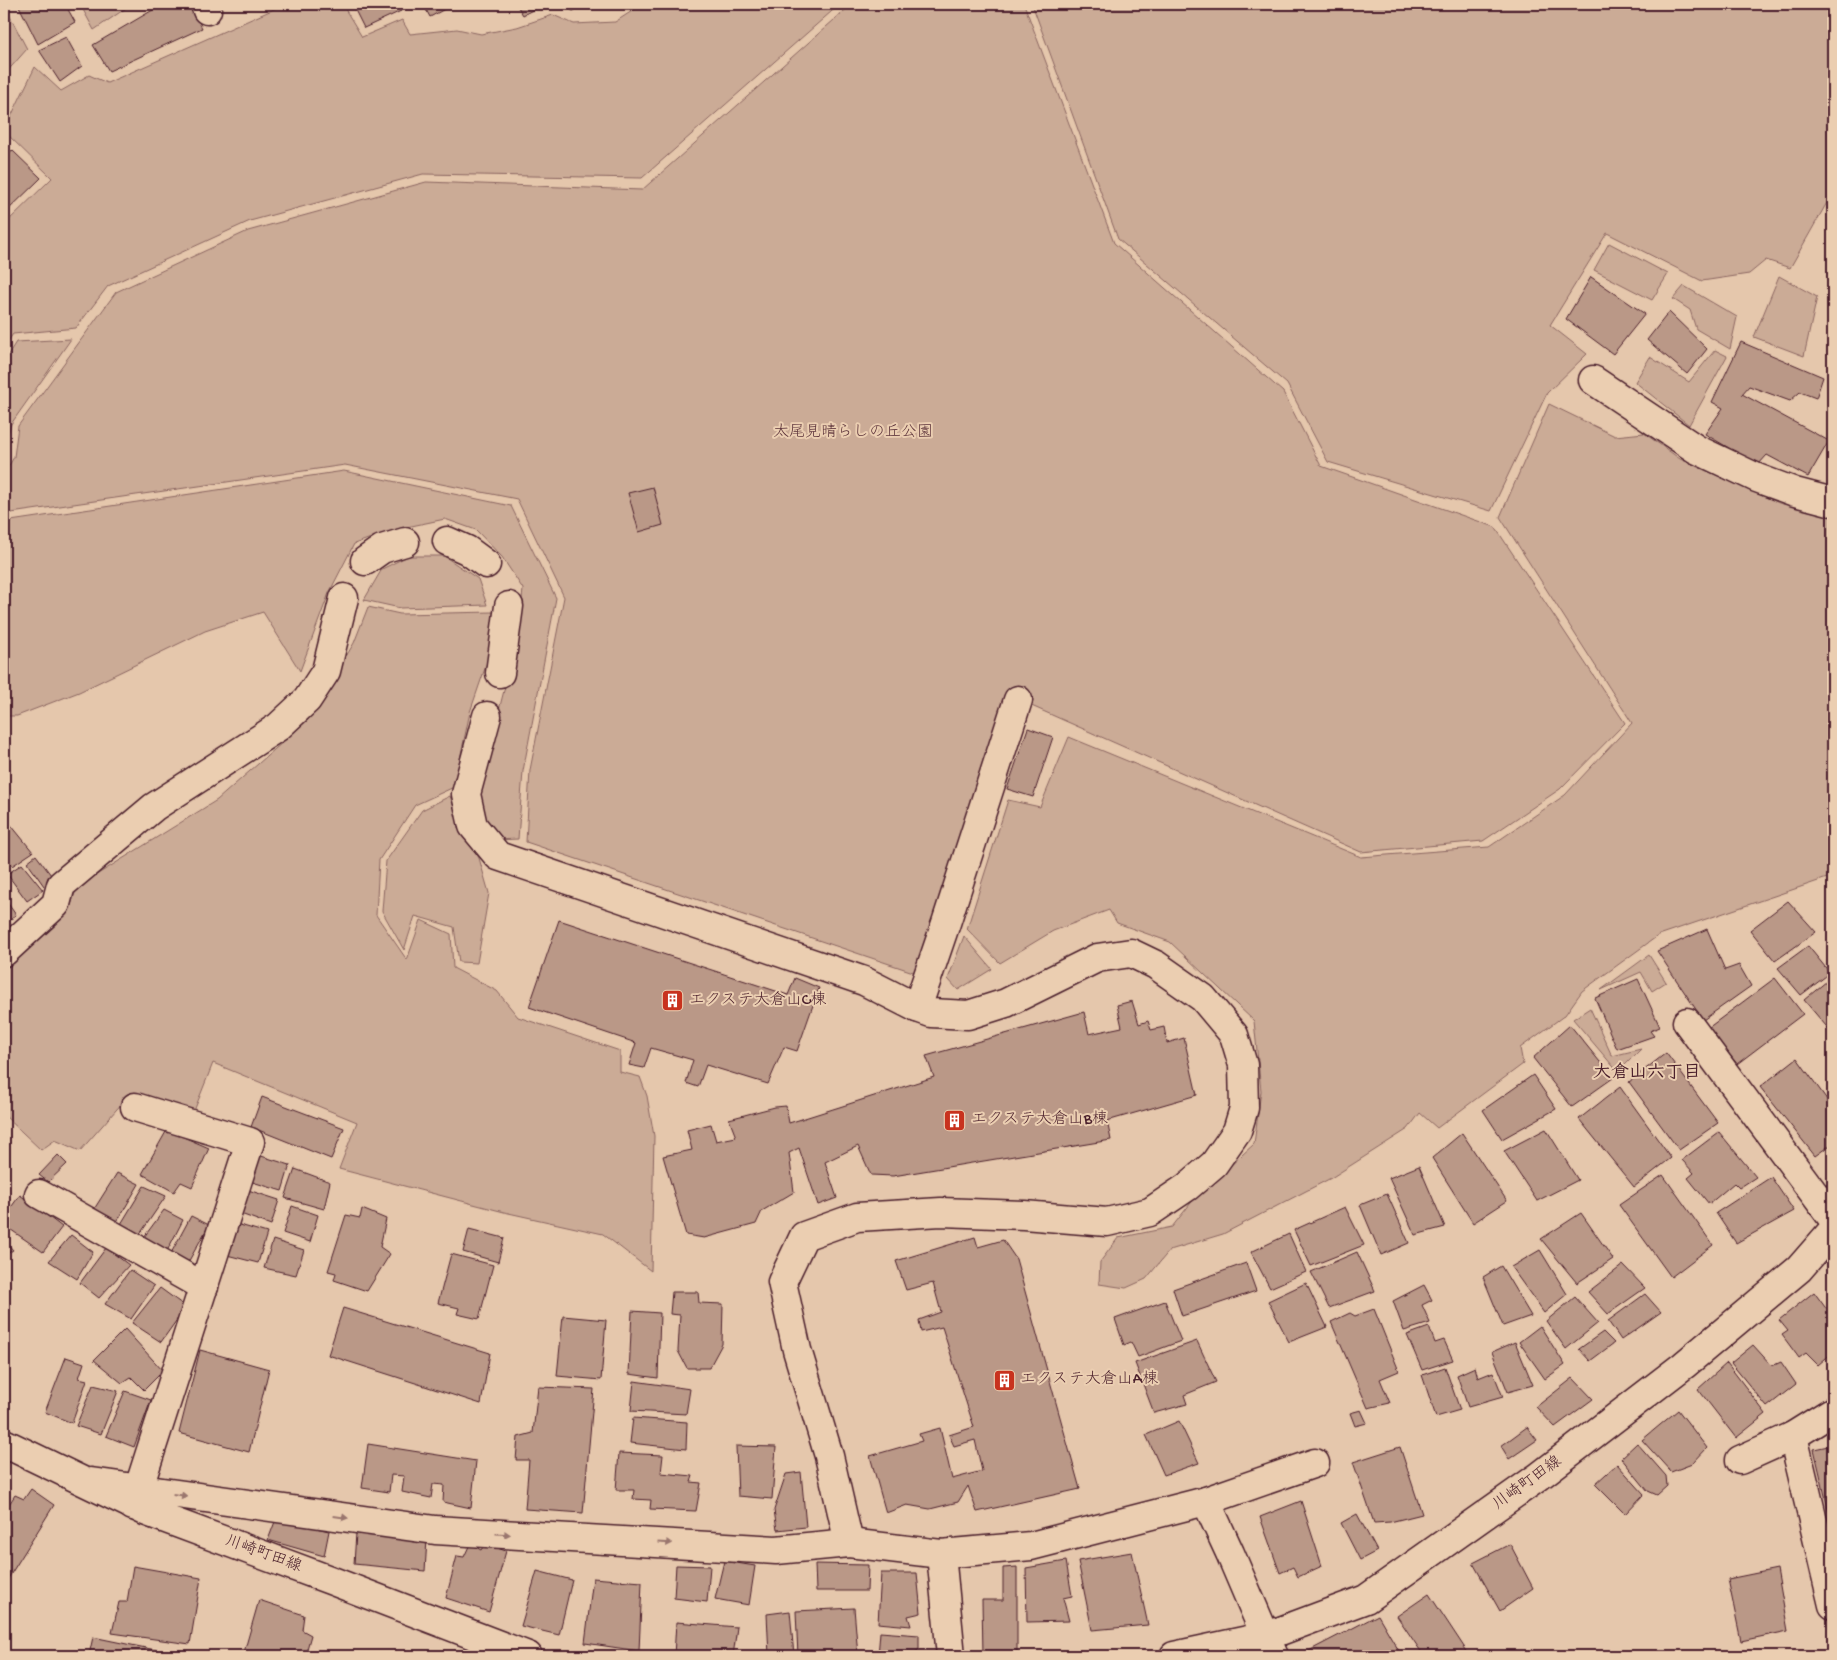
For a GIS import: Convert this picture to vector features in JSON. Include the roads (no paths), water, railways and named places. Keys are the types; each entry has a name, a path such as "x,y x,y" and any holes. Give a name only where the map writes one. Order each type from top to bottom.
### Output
{"street":[{"path":"1593,380 1696,449 1757,478 1795,492 1833,502"},
{"path":"447,541 468,550 486,564"},
{"path":"366,561 382,549 405,542"},
{"path":"4,952 56,904 61,885 147,813 278,727 307,700 326,671 344,598"},
{"path":"500,673 509,606"},
{"path":"917,1008 1018,700"},
{"path":"486,716 466,794 473,826 498,856 864,981 917,1008 931,1013 968,1015 1006,1003 1097,958 1131,953 1156,965 1203,998 1234,1035 1244,1065 1244,1108 1236,1131 1214,1164 1187,1187 1150,1212 1108,1222 1024,1215 941,1212 857,1217 804,1236 782,1282 797,1350 829,1456 849,1543"},
{"path":"1686,1022 1833,1219"},
{"path":"135,1107 250,1142 135,1498 434,1530 776,1550 849,1543 941,1554 1032,1546 1206,1502 1315,1463"},
{"path":"39,1194 204,1287"},
{"name":"川崎町田線","path":"1174,1656 1271,1646 1366,1600 1538,1478 1684,1365 1799,1268 1833,1230"},
{"path":"1740,1460 1793,1436 1833,1412"},
{"path":"1793,1436 1833,1605"},
{"name":"川崎町田線","path":"4,1443 80,1481 135,1498 528,1656"},
{"path":"1206,1502 1271,1646"},
{"path":"941,1554 951,1656"}],"place":[{"name":"エクステ大倉山C棟","path":"673,1001"},
{"name":"エクステ大倉山B棟","path":"955,1120"},
{"name":"エクステ大倉山A棟","path":"1004,1380"}],"district":[{"name":"大倉山六丁目","path":"1647,1073"}],"park label":[{"name":"太尾見晴らしの丘公園","path":"853,433"}]}
